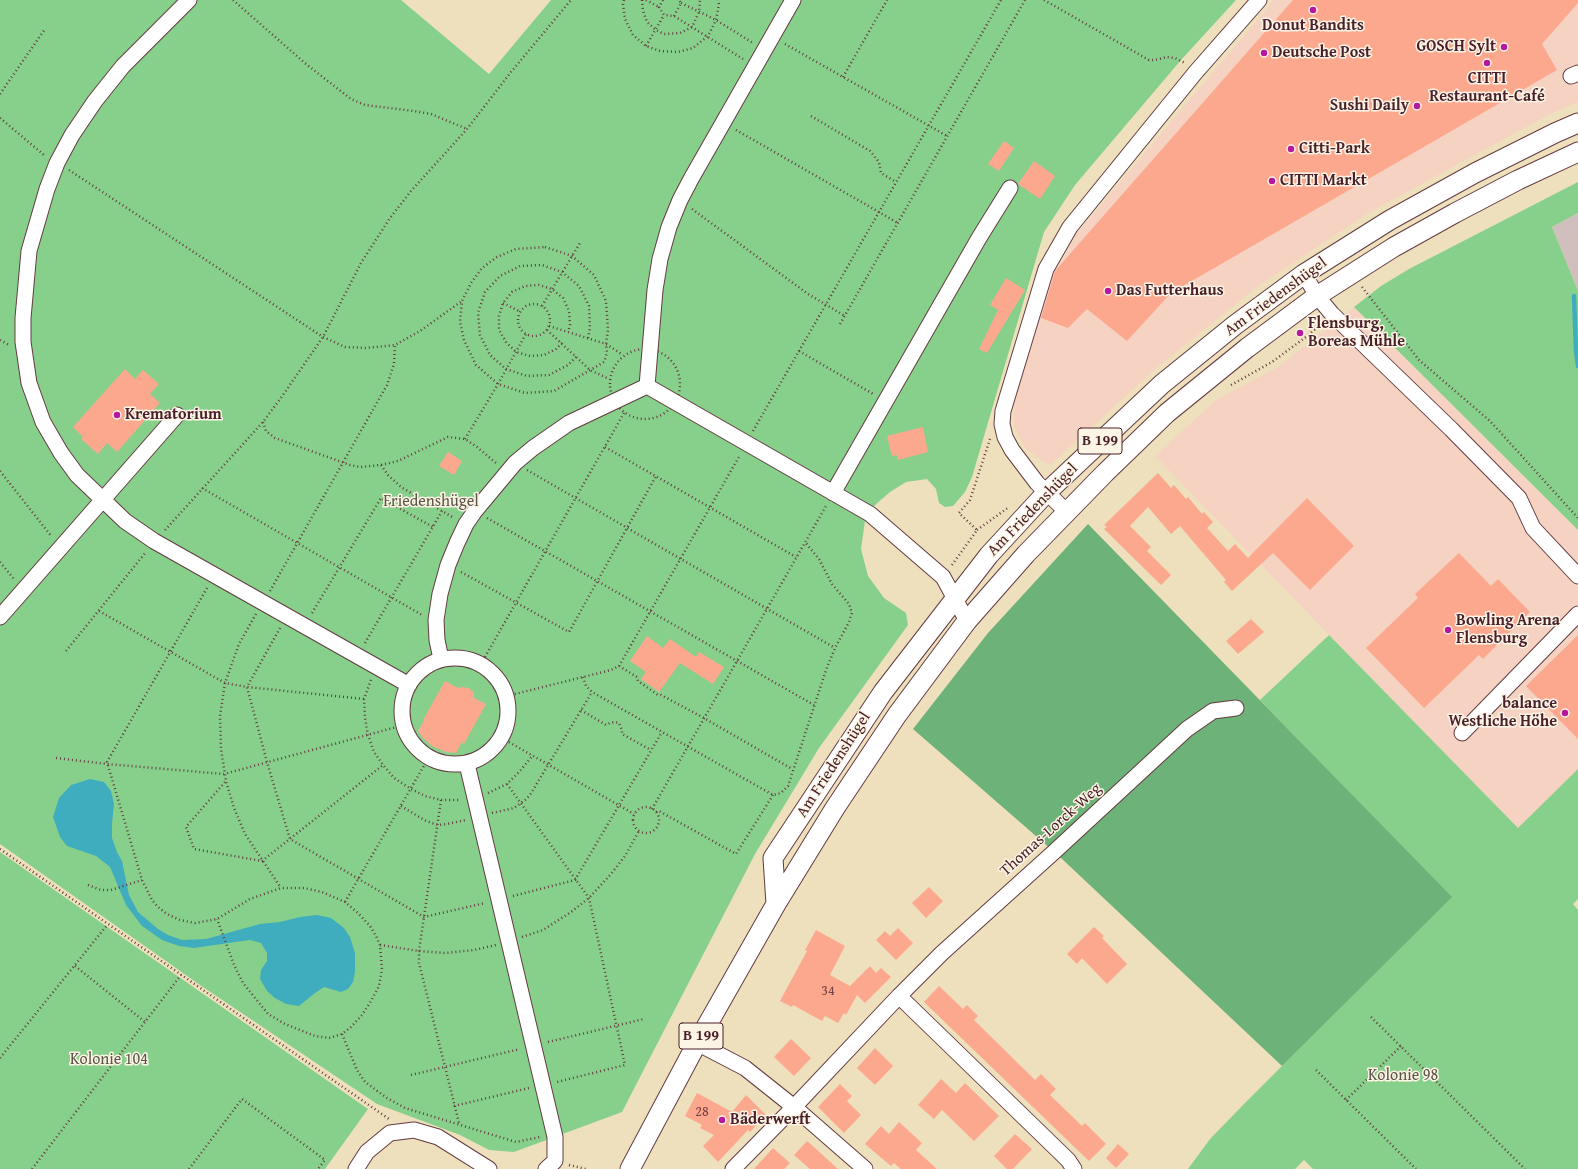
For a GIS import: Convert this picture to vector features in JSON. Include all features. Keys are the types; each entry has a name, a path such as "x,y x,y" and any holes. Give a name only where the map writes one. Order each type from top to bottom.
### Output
{"main road":[{"name":"Am Friedenshügel","path":"776,904 773,858 883,692 988,555 1047,492 1162,384 1235,324 1304,274 1390,220 1468,176 1578,123"},
{"name":"Am Friedenshügel","path":"630,1169 697,1043 776,904 835,808 897,715 967,621 1026,554 1167,413 1247,348 1317,296 1394,247 1455,213 1518,180 1578,152"}],"street":[{"path":"189,0 123,66 91,106 72,135 57,163 47,188 29,250 23,318 23,342 29,383 43,422 60,453 77,475 125,521 154,541 409,685"},
{"path":"647,386 655,290 660,259 669,227 680,200 793,0"},
{"path":"1067,512 1037,483 1012,450 1005,437 1002,424 1003,411 1046,269 1070,227 1196,73 1259,0"},
{"path":"833,493 979,238 1010,188"},
{"path":"1304,274 1317,296 1332,314 1451,429 1519,498 1533,528 1578,576"},
{"path":"647,386 870,514 943,577 967,621"},
{"path":"441,659 437,640 436,620 440,594 448,565 466,524 475,511 510,468 533,448 569,423 647,386"},
{"path":"0,618 177,415"},
{"path":"1462,733 1578,614"},
{"path":"462,657 481,664 497,677 507,696 509,716 502,738 489,752 467,764 449,764 429,758 413,744 404,726 402,705 409,685 422,668 441,659 462,657"},
{"name":"Thomas-Lorck-Weg","path":"733,1169 942,953 1188,729 1213,711 1236,708"},
{"path":"467,764 554,1134 555,1162 546,1169"},
{"path":"899,996 1068,1160 1074,1169"},
{"path":"697,1043 745,1068 794,1107 864,1169"},
{"path":"356,1169 367,1152 390,1133 414,1130 438,1137 489,1169"}],"path":[{"path":"233,0 306,64 352,99 365,105 431,114 467,128"},
{"path":"66,651 154,541 263,422 323,337 361,263 390,218 411,191 467,128 571,0"},
{"path":"624,0 623,4 626,19 633,35 646,46 660,51 678,52 693,48 708,36 716,20 719,4 718,0"},
{"path":"642,0 643,11 647,22 656,30 664,34 680,33 692,27 699,12 700,0"},
{"path":"646,0 659,7 664,15"},
{"path":"659,7 664,0"},
{"path":"679,0 681,3 716,20 843,77 947,136"},
{"path":"843,77 887,0"},
{"path":"507,696 611,670 619,666 1001,0"},
{"path":"840,324 1025,0"},
{"path":"1044,0 1149,60 1167,57 1175,58 1181,60 1196,73"},
{"path":"674,16 681,3"},
{"path":"646,46 664,15"},
{"path":"664,15 674,16 755,67"},
{"path":"0,94 45,29"},
{"path":"811,116 870,151 879,162 880,172 896,182"},
{"path":"0,118 41,152 57,163 323,337 345,347 366,348 395,345 420,331 462,301"},
{"path":"723,123 898,222"},
{"path":"680,200 808,294 845,316"},
{"path":"542,306 580,243"},
{"path":"545,247 572,256 594,275 606,301 608,330 606,344 607,353 604,362 554,392 525,393 498,384 476,365 464,340 460,322 462,301 471,283 482,268 497,257 516,249 545,247"},
{"path":"576,357 568,365 549,375 527,376 506,369 490,355 480,335 478,313 485,292 500,276 520,266 542,265 562,272 579,286 589,306 590,328 588,338"},
{"path":"562,343 556,349 544,355 530,356 516,352 506,342 499,330 499,316 503,302 512,292 525,286 539,285 552,289 563,298 569,311 570,325 568,332"},
{"path":"1360,285 1419,360 1490,421 1578,518"},
{"path":"503,302 520,312"},
{"path":"530,304 542,306 547,310 550,316 547,330 539,335 532,336 526,334 519,324 520,312 530,304"},
{"path":"549,326 606,344 623,355"},
{"path":"547,330 590,370 609,378"},
{"path":"465,439 526,334"},
{"path":"799,351 886,401"},
{"path":"481,664 624,413"},
{"path":"263,422 266,431 275,438 287,444 342,464 360,467 382,465 398,461 448,437 465,439 510,468 575,498 835,648"},
{"path":"943,577 977,530 959,513 970,500 992,432 1002,424"},
{"path":"605,447 796,557"},
{"path":"382,465 388,475 400,488 466,524"},
{"path":"0,471 1,477 61,548"},
{"path":"448,565 569,632 656,476"},
{"path":"202,488 423,616 436,620"},
{"path":"652,809 833,493"},
{"path":"305,626 381,498 433,527"},
{"path":"358,656 442,511"},
{"path":"475,511 814,705"},
{"path":"656,812 658,822 654,830 649,832 639,831 633,824 634,814 642,807 652,809 656,812 659,811 736,854 773,795 780,793 788,786 792,769 835,648 849,622 852,613 849,604 832,584 819,559 805,542"},
{"path":"0,562 24,590"},
{"path":"214,575 107,764 142,880 152,900 167,914 180,920 195,923 217,919 250,899 281,888 304,888 322,892 344,902 370,926 380,946 382,969 379,986 362,1015 342,1034 329,1038 315,1036 285,1024 268,1014 243,983 234,965 217,919"},
{"path":"99,611 225,683 247,687 364,700"},
{"path":"286,616 247,687 290,839 424,917 499,900 575,880 662,732"},
{"path":"619,666 637,677 638,682 658,695 661,695 704,718 792,769"},
{"path":"378,667 364,700 368,735 374,752 383,765 394,778 411,789 425,796 442,800 475,798 507,784 533,755"},
{"path":"583,677 586,686 592,692 773,795"},
{"path":"401,806 438,825 514,808 521,804 530,795 592,692"},
{"path":"581,710 606,725 610,722 619,723 622,734 651,750"},
{"path":"56,758 224,774 404,726"},
{"path":"502,738 634,814"},
{"path":"344,902 429,758"},
{"path":"226,781 186,828 194,849 262,861 383,765"},
{"path":"454,1106 625,1065 589,898 507,784"},
{"path":"442,800 419,951 419,963 459,1123"},
{"path":"380,946 445,953 509,942 543,930 572,912 589,898 611,874 639,831"},
{"path":"0,849 372,1106 391,1120 397,1132"},
{"path":"88,885 100,890 111,890 142,880"},
{"path":"0,1058 108,924"},
{"path":"75,966 145,1022"},
{"path":"32,1169 181,975"},
{"path":"1371,1017 1525,1169"},
{"path":"342,1034 356,1070 364,1082 377,1092 406,1108 459,1123 516,1142 532,1140 554,1134"},
{"path":"1346,1100 1400,1046"},
{"path":"1316,1070 1416,1169"},
{"path":"190,1169 242,1099 324,1160 318,1169"}],"shaded area":[{"name":"Citti-Park","path":"1274,0 1578,0 1578,102 1550,114 1370,212 1258,286 1154,370 1050,465 1025,448 1015,428 1012,404 1049,284 1078,232"},
{"path":"1578,213 1578,291 1552,227"},
{"path":"1354,307 1578,530 1578,769 1518,829 1155,456 1217,399 1277,368"}],"green space":[{"name":"Friedenshügel","path":"0,0 401,0 489,74 551,0 1236,0 1181,60 1075,185 1044,232 972,477 965,492 953,506 945,507 939,503 936,489 927,479 906,482 890,492 875,505 865,521 861,549 868,576 884,598 906,613 908,625 819,748 755,854 622,1112 514,1152 489,1150 460,1135 377,1104 200,985 0,844"},
{"path":"1578,182 1578,213 1552,227 1578,291 1578,530 1354,307 1381,286 1409,269"},
{"path":"1088,524 1452,897 1282,1066 1060,857 913,729 988,633"},
{"name":"Kolonie 98","path":"1329,635 1518,828 1578,769 1578,899 1573,904 1578,910 1578,1169 1313,1169 1304,1160 1295,1169 1188,1169 1210,1139 1451,897 1260,700"},
{"name":"Kolonie 104","path":"0,852 368,1109 325,1169 0,1169"}],"water":[{"path":"90,779 104,782 111,791 114,804 112,838 122,861 129,895 138,912 158,929 168,935 182,940 206,939 260,924 280,922 300,917 317,915 331,918 344,928 350,937 355,953 355,972 353,982 348,989 341,992 324,987 299,1006 286,1004 275,998 267,991 260,979 261,970 267,961 267,953 261,943 250,940 194,948 179,946 162,940 142,926 126,905 110,867 96,856 67,846 60,837 53,817 59,798 71,785"}],"building":[{"name":"Citti-Park","path":"1293,0 1578,0 1578,3 1542,44 1557,70 1171,293 1127,341 1087,309 1068,328 1041,318 1055,271"},
{"path":"1004,141 1014,148 999,171 988,164"},
{"path":"1034,161 1055,176 1040,199 1018,184"},
{"path":"1006,278 1025,290 987,353 979,349 998,310 990,305"},
{"name":"Krematorium","path":"125,369 135,379 143,370 159,384 150,394 160,403 117,452 107,443 98,454 81,439 83,437 73,427"},
{"path":"923,427 928,452 898,460 897,455 892,456 887,436"},
{"path":"448,452 462,461 454,475 439,466"},
{"path":"1158,473 1171,488 1174,485 1186,499 1188,497 1202,514 1204,512 1213,522 1207,528 1228,551 1235,544 1248,558 1307,498 1354,546 1310,590 1273,553 1232,591 1224,582 1226,580 1180,526 1171,534 1148,507 1130,526 1151,547 1147,551 1171,575 1161,585 1104,529 1107,527 1104,525"},
{"name":"Bowling Arena Flensburg","path":"1459,553 1491,586 1498,579 1530,612 1483,659 1479,655 1424,708 1366,648 1418,598 1415,594"},
{"path":"1251,619 1264,632 1238,654 1226,641"},
{"name":"balance Westliche Höhe","path":"1578,635 1578,739 1526,686"},
{"path":"647,636 663,648 670,639 696,657 699,652 724,667 713,684 680,663 659,692 641,679 646,672 630,661"},
{"path":"445,681 458,688 469,688 474,693 474,698 486,704 464,744 462,742 456,753 446,752 432,746 418,731"},
{"path":"929,887 943,901 926,918 912,903"},
{"path":"1094,927 1104,936 1102,938 1127,964 1107,984 1082,958 1077,964 1067,954"},
{"path":"898,928 913,943 896,960 876,940 885,931 890,936"},
{"path":"816,930 845,946 830,975 850,986 870,966 876,973 881,968 891,977 865,1003 857,995 846,1015 844,1013 838,1023 825,1016 822,1021 793,1005 792,1007 780,1001 807,951 805,950"},
{"path":"939,986 963,1009 967,1005 978,1016 974,1020 1035,1080 1041,1074 1056,1089 1050,1095 1082,1126 1085,1123 1106,1144 1089,1161 924,1002"},
{"path":"791,1039 811,1058 794,1076 774,1057"},
{"path":"875,1048 893,1066 875,1085 857,1068"},
{"path":"941,1079 956,1093 965,1083 999,1116 974,1141 942,1110 934,1119 918,1105"},
{"path":"840,1084 852,1096 847,1101 861,1115 844,1133 818,1107"},
{"path":"697,1093 732,1112 746,1095 766,1115 750,1132 748,1130 718,1162 703,1146 714,1135 700,1128 702,1125 685,1116"},
{"path":"899,1122 922,1143 916,1150 937,1169 901,1169 894,1163 891,1166 865,1144 881,1126 889,1134"},
{"path":"1015,1134 1032,1149 1013,1169 1007,1169 994,1156"},
{"path":"807,1141 838,1169 810,1169 794,1155"},
{"path":"1118,1144 1129,1154 1116,1168 1106,1158"},
{"path":"773,1148 790,1163 784,1169 754,1169"}],"waterway":[{"path":"1574,296 1578,366"}],"place":[{"name":"Donut Bandits","path":"1313,10"},
{"name":"GOSCH Sylt","path":"1504,47"},
{"name":"Deutsche Post","path":"1264,53"},
{"name":"CITTI Restaurant-Café","path":"1487,63"},
{"name":"Sushi Daily","path":"1417,106"},
{"name":"Citti-Park","path":"1291,149"},
{"name":"CITTI Markt","path":"1272,181"},
{"name":"Das Futterhaus","path":"1108,291"},
{"name":"Flensburg, Boreas Mühle","path":"1300,333"},
{"name":"Krematorium","path":"117,415"},
{"name":"Bowling Arena Flensburg","path":"1448,630"},
{"name":"balance Westliche Höhe","path":"1565,713"},
{"name":"Bäderwerft","path":"722,1120"}]}
